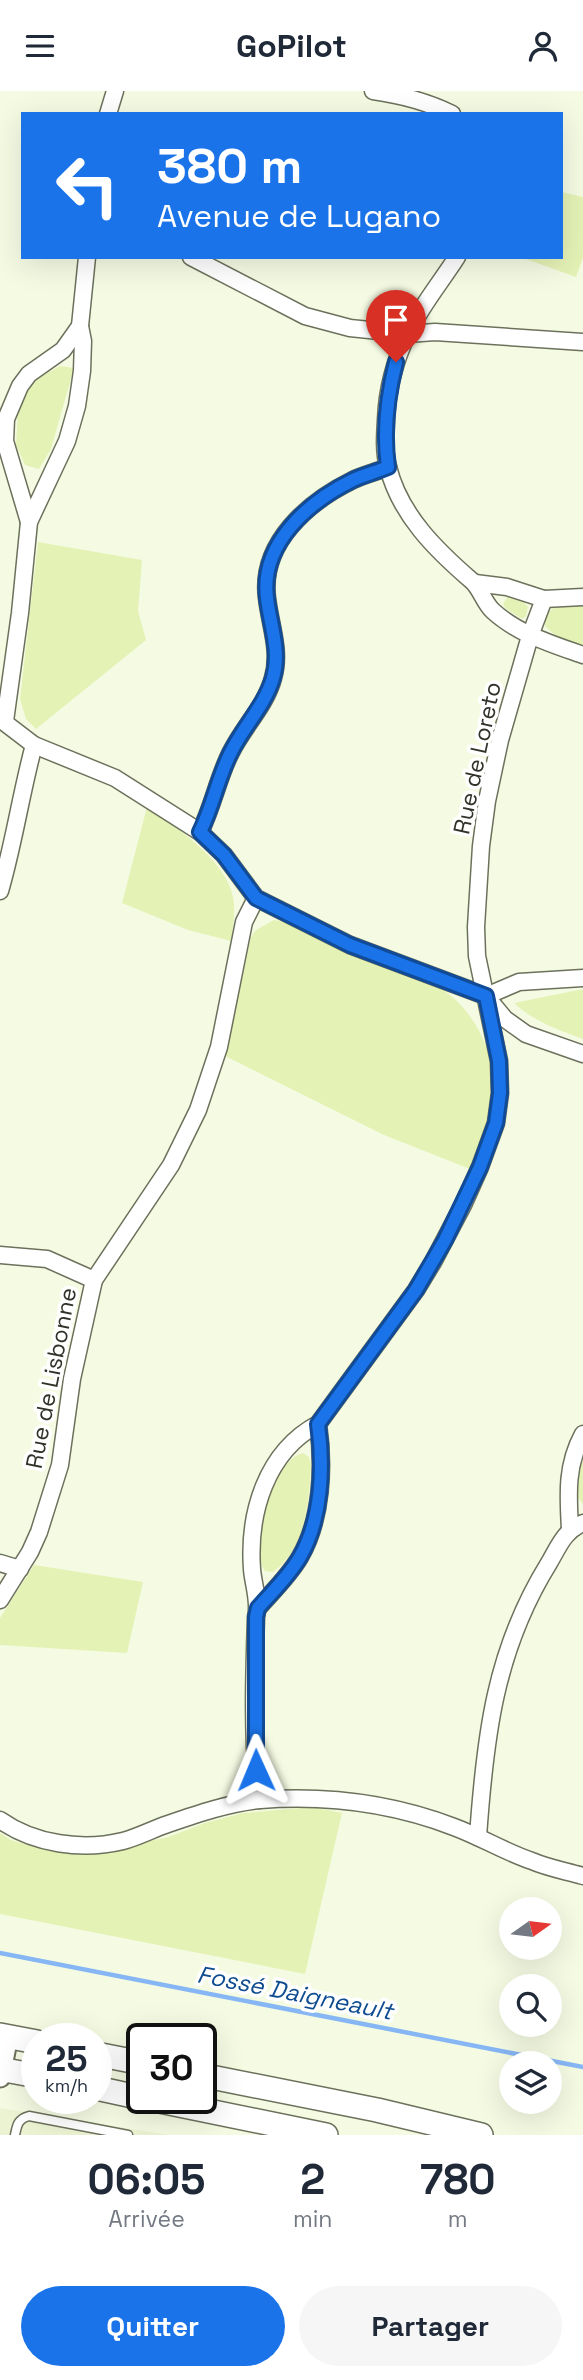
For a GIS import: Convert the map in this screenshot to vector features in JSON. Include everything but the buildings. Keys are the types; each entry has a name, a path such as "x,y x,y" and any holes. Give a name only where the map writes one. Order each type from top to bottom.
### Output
{"main road":[{"path":"1,2072 21,2074"},
{"path":"217,2078 377,2110 481,2135"},
{"path":"217,2113 326,2135"}],"street":[{"path":"108,112 115,91"},
{"path":"373,91 426,101 448,112"},
{"path":"87,259 80,326 83,341 82,371 77,406 67,441 29,522 20,613 3,720 34,744 115,778 200,832 224,855 256,898 350,945 486,996 505,1019 526,1034 583,1053"},
{"path":"195,259 315,320 350,328 408,334 435,332 583,342"},
{"path":"456,259 408,334 389,388 385,446 388,467 398,494 416,524 441,554 475,583 492,610 530,636 583,655"},
{"path":"29,522 5,442 6,419 20,386 29,375 63,350 80,326"},
{"path":"200,832 229,757 238,738 268,693 274,675 276,647 266,585 271,558 279,542 298,519 328,495 354,479 388,467"},
{"path":"475,583 507,587 544,599 583,597"},
{"name":"Rue de Loreto","path":"259,1800 254,1716 258,1608 251,1566 257,1505 270,1472 289,1444 302,1432 318,1424 416,1290 451,1229 480,1167 496,1123 500,1093 499,1061 477,956 476,927 482,831 496,757 530,636 544,599"},
{"path":"0,891 34,744"},
{"name":"Rue de Lisbonne","path":"0,1599 20,1569 39,1532 60,1465 72,1379 94,1280 171,1165 198,1110 219,1047 244,922 256,898"},
{"path":"486,996 519,982 583,978"},
{"path":"0,1255 47,1259 94,1280"},
{"path":"258,1608 298,1561 312,1526 318,1495 321,1450 318,1424"},
{"path":"478,1837 486,1737 495,1691 527,1603 576,1526 568,1485 570,1464 583,1434"},
{"path":"0,1563 20,1569"},
{"path":"0,1820 22,1833 38,1838 65,1844 91,1845 123,1841 216,1809 259,1800 346,1800 388,1806 454,1827 532,1862 583,1876"},
{"path":"1,2072 4,2036"}],"lane":[{"path":"15,2135 22,2118 29,2116 128,2135"}],"shaded area":[{"path":"0,2108 21,2111 21,2114 38,2114 169,2135 0,2135"}],"green space":[{"path":"563,192 583,197 583,258 576,277 526,259 563,259"},
{"path":"60,366 74,368 51,449 39,469 25,465 16,445 18,406 36,379"},
{"path":"38,542 142,560 138,611 146,640 36,729 26,719 20,699"},
{"path":"508,596 522,600 528,607 526,616 522,619 505,608 503,604"},
{"path":"583,604 583,649 559,639 545,626 548,613 552,609 563,605"},
{"path":"147,807 198,846 221,870 234,902 231,941 188,930 122,903"},
{"path":"274,920 285,922 353,954 425,979 461,1005 472,1019 488,1051 493,1086 488,1120 470,1169 384,1135 225,1056 251,937 256,930"},
{"path":"583,989 583,1039 538,1020 514,1003"},
{"path":"583,1452 583,1504 576,1492 576,1486"},
{"path":"303,1453 309,1457 311,1464 304,1523 293,1550 284,1562 273,1572 265,1571 260,1560 259,1544 266,1506 282,1470 292,1459"},
{"path":"34,1565 143,1582 127,1653 0,1645 0,1618"},
{"path":"313,1807 342,1813 305,1974 0,1914 0,1833 11,1840 46,1850 87,1855 168,1837 243,1813"}],"waterway":[{"name":"Fossé Daigneault","path":"0,1953 583,2067"}],"route":[{"path":"256,1770 256,1617 258,1608 298,1561 305,1548 318,1495 321,1450 318,1424 416,1290 433,1262 463,1205 490,1142 500,1093 499,1061 486,996 363,951 256,898 224,855 200,832 229,757 238,738 268,693 274,675 276,647 266,595 271,558 288,528 310,509 354,479 388,467 385,446 386,410 396,362"}]}
